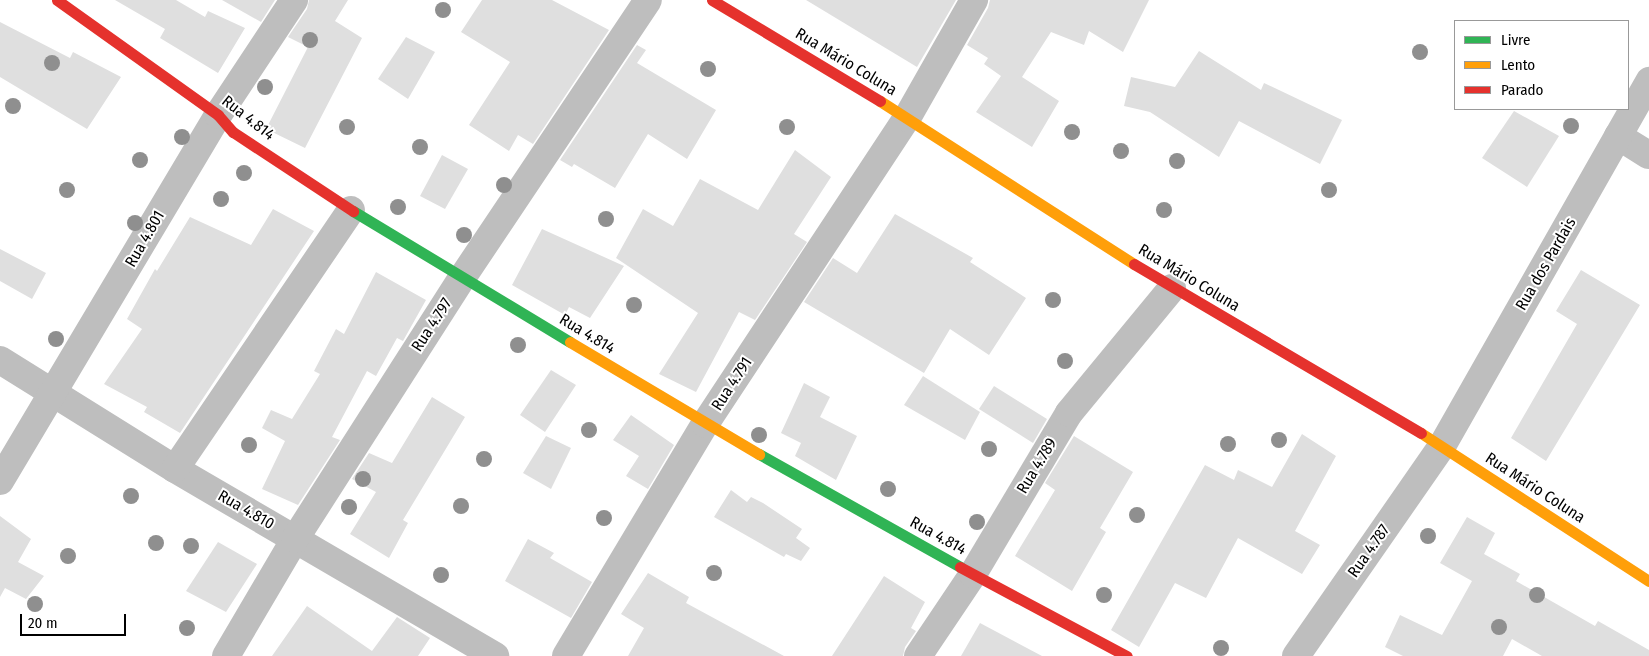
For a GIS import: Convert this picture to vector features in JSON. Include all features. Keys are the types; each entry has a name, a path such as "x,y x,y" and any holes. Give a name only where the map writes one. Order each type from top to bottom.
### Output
{"street":[{"name":"Rua 4.814","path":"57,0 218,115 233,132 351,210 705,424 973,574 1127,656"},
{"name":"Rua 4.801","path":"0,481 53,395 218,115 294,0"},
{"name":"Rua 4.797","path":"226,656 295,539 462,278 648,0"},
{"name":"Rua Mário Coluna","path":"712,0 907,118 1172,288 1442,446 1649,581"},
{"name":"Rua 4.791","path":"566,656 705,424 907,118 974,0"},
{"name":"Rua dos Pardais","path":"1442,446 1649,81"},
{"path":"1618,136 1649,155"},
{"path":"175,469 351,210"},
{"name":"Rua 4.789","path":"918,656 973,574 1069,413 1172,288"},
{"name":"Rua 4.810","path":"0,360 53,395 175,469 495,656"},
{"name":"Rua 4.787","path":"1296,656 1442,446"}],"building":[{"path":"115,0 176,0 205,17 208,11 245,28 218,73 160,38 165,29"},
{"path":"222,0 275,0 261,22"},
{"path":"309,0 348,0 335,21 362,38 305,148 266,129 308,47 288,37 307,9"},
{"path":"482,0 552,0 609,30 533,144 518,135 509,151 469,125 510,62 461,32"},
{"path":"806,0 956,0 917,67"},
{"path":"990,0 1149,0 1123,52 1089,31 1084,45 1051,32 1022,77 1059,101 1032,147 976,112 1001,76 984,64 988,58 967,45 988,8"},
{"path":"0,22 70,58 73,52 121,77 87,129 0,77"},
{"path":"406,37 435,52 408,99 378,79"},
{"path":"637,45 646,50 637,63 716,110 687,159 648,134 615,188 574,164 572,167 560,160"},
{"path":"1199,51 1261,90 1264,83 1342,120 1320,164 1239,121 1219,157 1150,112 1124,106 1131,77 1175,87"},
{"path":"1514,111 1559,136 1527,187 1482,158"},
{"path":"795,150 831,177 794,234 807,242 755,320 739,312 696,392 659,374 698,313 616,258 643,209 673,226 700,179 758,210"},
{"path":"442,155 468,169 445,209 420,196"},
{"path":"273,209 314,231 180,433 144,412 147,407 104,384 142,329 127,319 155,269 157,271 190,217 251,245"},
{"path":"895,214 973,258 970,262 1026,298 989,355 950,329 924,373 804,302 833,258 857,273"},
{"path":"542,229 624,266 590,318 569,307 565,315 512,285"},
{"path":"0,249 46,273 32,299 0,281"},
{"path":"1581,270 1640,305 1546,461 1511,438 1577,324 1556,311"},
{"path":"376,272 426,300 403,341 397,338 376,376 367,371 332,437 340,440 298,505 262,489 285,441 262,428 271,410 292,419 320,374 314,371 336,329 344,334"},
{"path":"551,370 576,385 545,432 520,415"},
{"path":"923,376 980,412 965,440 904,405"},
{"path":"804,383 830,397 820,417 857,436 836,480 795,456 801,443 781,433"},
{"path":"994,386 1047,419 1033,443 979,409"},
{"path":"432,397 465,417 403,520 408,523 389,558 350,534 376,492 352,479 369,453 392,463"},
{"path":"631,415 674,445 648,489 626,476 639,456 613,440"},
{"path":"1302,434 1336,456 1295,531 1320,545 1302,574 1238,538 1206,598 1175,583 1139,647 1111,630 1205,465 1234,480 1238,470 1272,487"},
{"path":"546,436 571,448 551,489 523,473"},
{"path":"1074,436 1133,472 1100,528 1106,532 1072,591 1015,556 1055,490 1045,483"},
{"path":"731,490 747,502 751,497 763,503 802,529 796,538 810,548 801,561 786,554 784,557 714,517"},
{"path":"0,516 31,539 18,562 44,576 26,599 5,588 0,597"},
{"path":"1467,517 1495,533 1484,554 1520,574 1516,581 1595,626 1598,621 1649,650 1649,656 1542,656 1512,639 1503,656 1403,656 1385,647 1400,615 1442,635 1472,581 1440,563"},
{"path":"528,539 554,553 550,558 592,582 571,618 505,581"},
{"path":"218,542 257,564 226,612 186,591"},
{"path":"648,573 689,597 686,603 784,656 628,656 644,628 621,614"},
{"path":"884,576 925,602 911,628 916,631 905,647 903,656 832,656"},
{"path":"307,606 372,651 397,617 430,638 418,656 272,656"},
{"path":"980,623 1042,656 961,656"}],"traffic: fast":[{"path":"353,211 570,342"},
{"path":"759,454 960,567"}],"traffic: slow":[{"path":"880,101 1134,264"},
{"path":"570,342 759,454"},
{"path":"1421,433 1649,581"}],"traffic: jam":[{"path":"57,0 218,115 233,132 353,211"},
{"path":"712,0 880,101"},
{"path":"1134,264 1421,433"},
{"path":"960,567 1127,656"}]}
